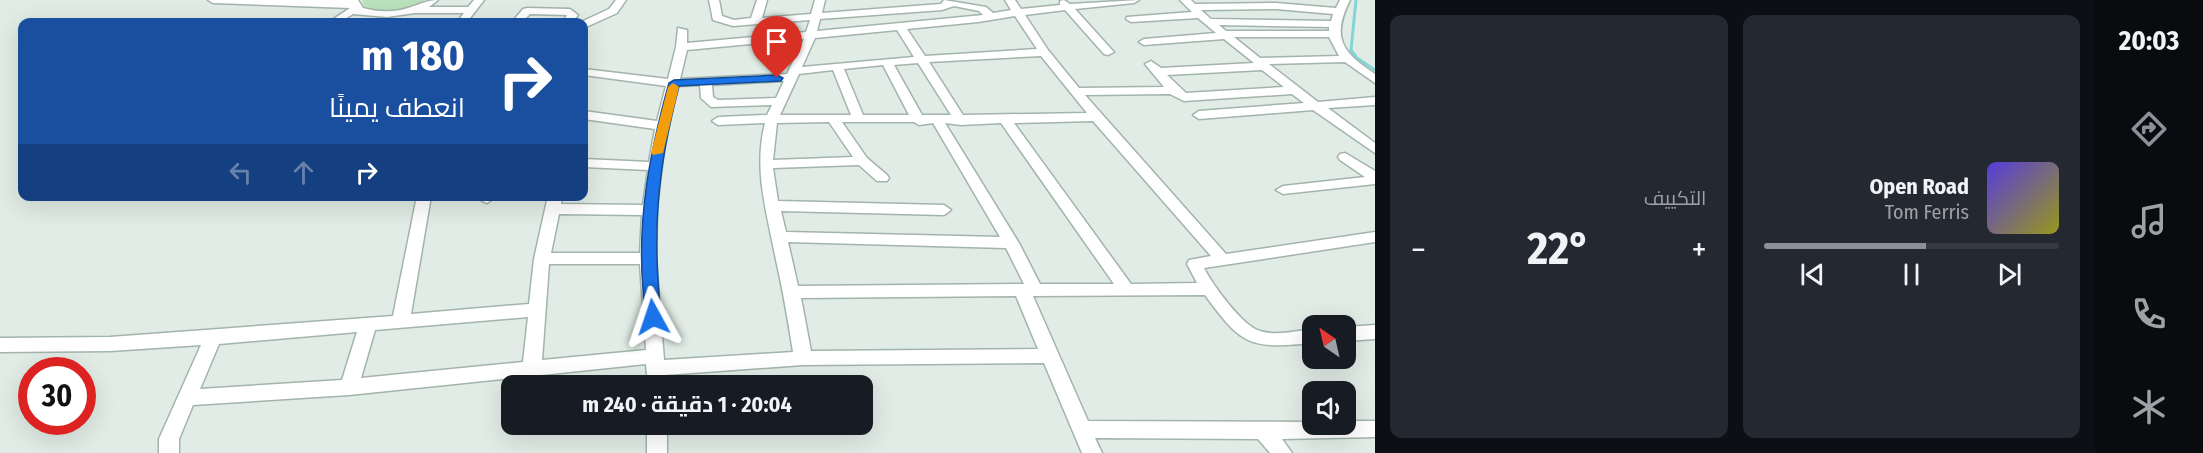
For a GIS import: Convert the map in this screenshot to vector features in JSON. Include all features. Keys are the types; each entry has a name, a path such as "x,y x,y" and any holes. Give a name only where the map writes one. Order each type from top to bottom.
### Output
{"street":[{"path":"213,0 297,1 355,5 377,14 414,10 471,10"},
{"path":"414,10 432,1 479,0"},
{"path":"465,18 479,0"},
{"path":"588,23 613,11 621,0"},
{"path":"714,0 717,18 722,22 817,18 942,7 950,1 982,9 992,17"},
{"path":"755,22 762,0"},
{"path":"803,358 780,237 771,206 765,164 768,132 772,119 811,35 820,0"},
{"path":"872,13 876,0"},
{"path":"1010,0 1044,52 1096,117 1223,260"},
{"path":"682,47 992,17 1064,4 1134,0"},
{"path":"1344,0 1338,10 1334,29 1344,59"},
{"path":"1064,4 1108,52"},
{"path":"340,18 355,5"},
{"path":"1131,19 1196,11 1276,6 1338,10"},
{"path":"520,18 525,12 532,10 570,12 573,15 571,18"},
{"path":"1196,11 1334,29"},
{"path":"1196,11 1294,90 1375,149"},
{"path":"901,27 961,121"},
{"path":"1144,42 1334,29"},
{"path":"657,370 648,258 650,210 662,126 682,47 682,30"},
{"path":"588,72 674,83 706,83 887,62 1044,52"},
{"path":"1294,90 1184,97 1174,90 1154,68 1344,59 1375,79"},
{"path":"887,62 919,121"},
{"path":"838,67 859,120"},
{"path":"706,83 707,98 715,104 780,101"},
{"path":"1076,92 1174,90"},
{"path":"1199,115 1374,102"},
{"path":"588,116 662,126"},
{"path":"718,121 833,119 1006,121 1096,117"},
{"path":"833,119 862,161 882,178"},
{"path":"938,121 1011,243 1052,356 1092,453"},
{"path":"1006,121 1126,289"},
{"path":"1345,157 1375,178"},
{"path":"765,164 862,161"},
{"path":"588,163 656,166"},
{"path":"1283,190 1375,178"},
{"path":"401,321 423,201"},
{"path":"532,367 542,258 554,203 650,210"},
{"path":"771,206 944,210"},
{"path":"780,237 1011,243"},
{"path":"1302,337 1271,339 1245,332 1194,266 1197,263 1375,237"},
{"path":"542,258 648,258"},
{"path":"791,292 1210,289"},
{"path":"0,345 110,344 213,338 536,310"},
{"path":"349,387 368,325"},
{"path":"1356,333 1375,332"},
{"path":"169,453 169,439 213,338"},
{"path":"186,398 349,387 532,367 657,370 803,358 1052,356"},
{"path":"1083,429 1263,431 1375,429"},
{"path":"1263,431 1281,453"},
{"path":"657,435 657,453"}],"green space":[{"path":"362,0 425,0 403,10 379,11 364,6"}],"waterway":[{"path":"1356,0 1351,50 1357,58 1375,70"}],"slow traffic":[{"path":"657,153 673,87"}],"route":[{"path":"653,317 648,258 650,210 657,146 674,83 777,78"}]}
